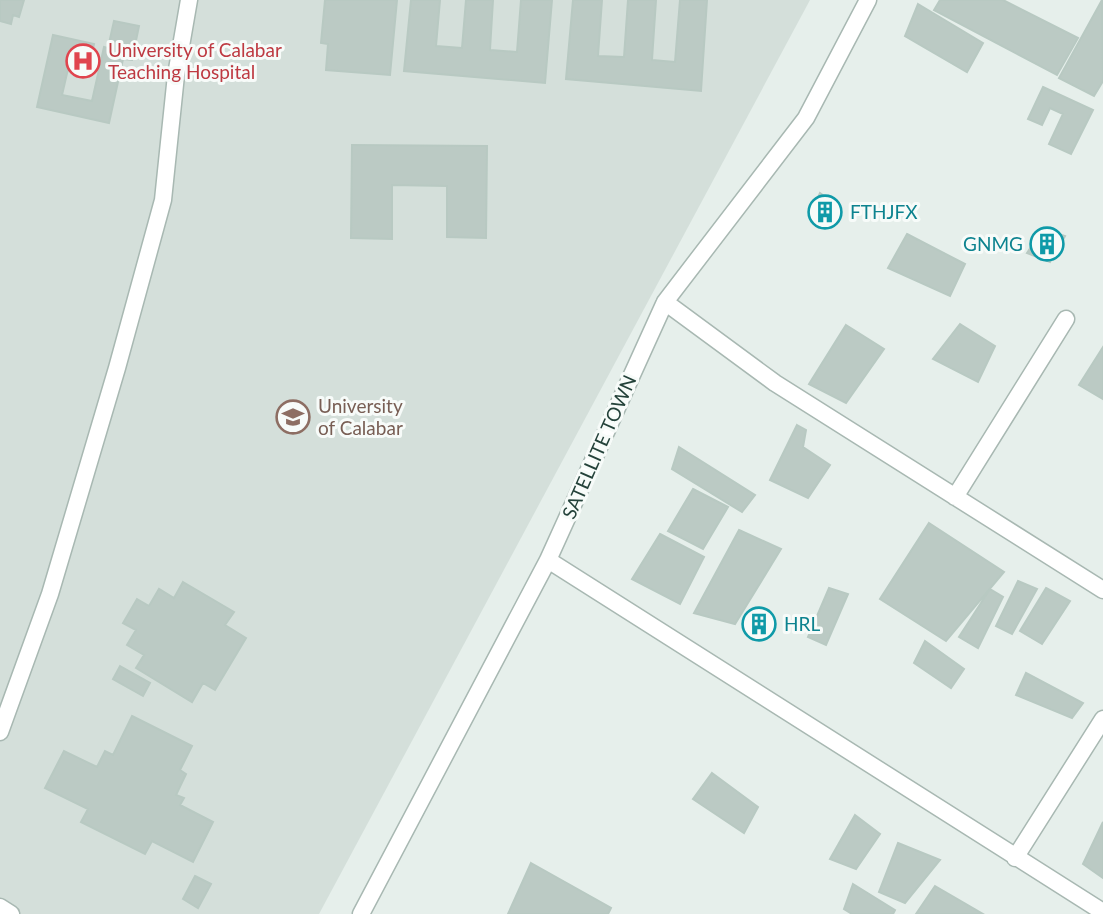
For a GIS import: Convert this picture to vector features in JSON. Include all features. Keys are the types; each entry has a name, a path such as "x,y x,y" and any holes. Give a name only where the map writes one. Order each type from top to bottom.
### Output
{"street":[{"path":"0,732 50,594 163,200 176,75 190,0"},
{"name":"SATELLITE TOWN","path":"361,914 548,561 665,302 806,118 868,0"},
{"path":"665,302 775,383 1103,590"},
{"path":"956,497 1066,319"},
{"path":"548,561 1103,912"},
{"path":"1015,858 1103,719"},
{"path":"0,907 11,914"}],"shaded area":[{"name":"University of Calabar","path":"0,0 810,0 319,914 0,914"}],"building":[{"path":"0,0 24,0 19,17 13,15 11,24 0,21"},
{"path":"325,0 397,0 390,75 326,70 328,44 321,43"},
{"path":"411,0 440,0 436,46 462,48 466,0 493,0 490,50 517,52 521,0 552,0 545,83 404,71"},
{"path":"573,0 602,0 598,56 624,57 628,0 656,0 652,60 675,62 680,0 707,0 701,91 566,79"},
{"path":"940,0 1003,0 1078,38 1057,75 934,10"},
{"path":"1102,0 1103,81 1094,96 1059,78"},
{"path":"918,4 983,43 967,72 905,36"},
{"path":"114,21 139,26 132,60 123,59 109,123 37,107 53,35 94,44 88,74 68,69 62,95 92,101 104,47 108,48"},
{"path":"1043,87 1093,110 1071,154 1049,144 1063,114 1050,108 1042,125 1028,119"},
{"path":"352,145 487,146 486,238 447,237 447,186 392,185 392,239 351,238"},
{"name":"FTHJFX","path":"820,193 841,208 829,224 810,216"},
{"name":"GNMG","path":"1043,229 1065,236 1050,262 1027,253"},
{"path":"907,234 965,264 950,296 888,268"},
{"path":"960,324 995,346 978,382 933,359"},
{"path":"846,325 884,349 846,403 809,384"},
{"path":"1103,347 1103,399 1079,385"},
{"path":"797,425 806,430 803,447 830,465 808,498 770,480"},
{"path":"679,447 755,495 742,512 672,469"},
{"path":"693,489 728,507 703,549 668,531"},
{"path":"929,523 1004,572 946,641 880,599"},
{"path":"739,530 781,549 735,624 694,613"},
{"path":"660,534 704,557 680,604 632,579"},
{"path":"1018,581 1037,589 1012,634 996,626"},
{"path":"183,582 234,612 225,625 246,638 215,690 203,683 192,702 136,668 144,655 127,645 136,630 123,623 137,599 149,606 159,589 174,598"},
{"path":"829,588 848,594 826,645 808,637"},
{"path":"1046,588 1070,601 1042,644 1020,631"},
{"path":"990,589 1003,597 978,648 959,637"},
{"name":"HRL","path":"755,611 771,621 766,636 748,626"},
{"path":"925,641 964,669 951,688 914,663"},
{"path":"120,666 150,683 143,696 113,679"},
{"path":"1026,673 1083,703 1072,718 1016,695"},
{"path":"132,716 192,746 180,770 186,774 176,795 184,798 180,805 213,822 193,862 152,841 145,854 81,822 88,809 45,788 64,751 97,767 105,751 113,755"},
{"path":"712,773 758,807 744,833 693,799"},
{"path":"855,815 880,834 856,869 830,859"},
{"path":"1103,822 1103,878 1083,864"},
{"path":"898,843 940,860 905,903 879,892"},
{"path":"531,863 611,908 608,914 508,914"},
{"path":"195,876 211,884 198,908 183,899"},
{"path":"853,884 895,910 893,914 852,914 844,909"},
{"path":"935,886 983,914 916,914"}],"place":[{"name":"University of Calabar Teaching Hospital","path":"83,61"},
{"name":"FTHJFX","path":"825,212"},
{"name":"GNMG","path":"1047,244"},
{"name":"University of Calabar","path":"293,417"},
{"name":"HRL","path":"759,624"}]}
